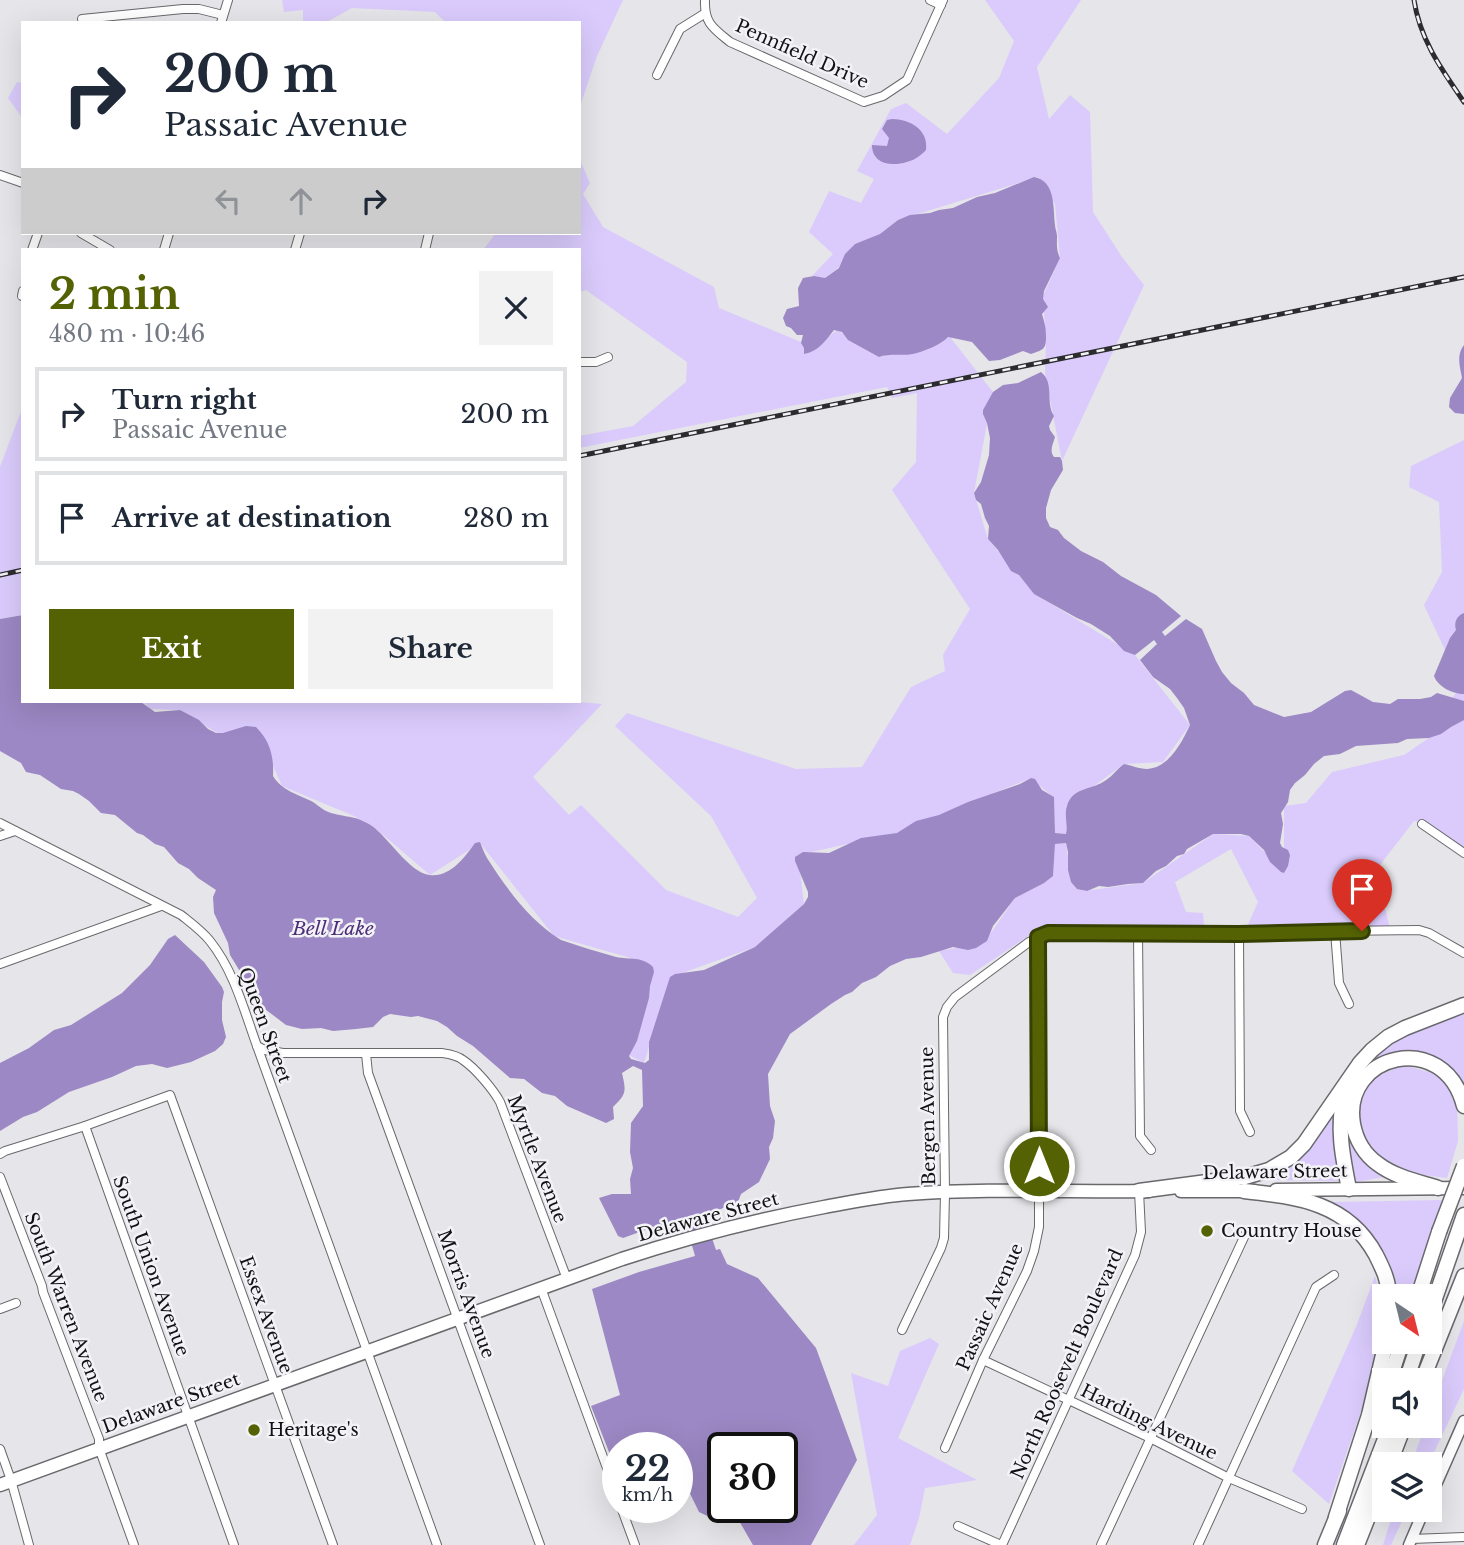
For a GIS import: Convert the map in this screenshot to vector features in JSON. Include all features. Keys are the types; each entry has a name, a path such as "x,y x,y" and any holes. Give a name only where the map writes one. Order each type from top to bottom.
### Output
{"highway":[{"path":"1139,1191 1245,1177 1269,1170 1291,1157 1304,1144 1360,1063 1372,1050 1405,1028 1464,1005"},
{"path":"1438,1188 1391,1172 1376,1163 1361,1147 1354,1132 1354,1096 1364,1079 1379,1066 1397,1058 1407,1058 1426,1061 1451,1077 1464,1106"},
{"path":"1346,1085 1339,1126 1349,1189"},
{"path":"1422,1284 1464,1166"},
{"path":"1244,1191 1308,1201 1347,1219 1367,1239 1385,1271 1388,1284"},
{"path":"1440,1284 1464,1215"},
{"path":"1427,1368 1464,1276"},
{"path":"1336,1517 1368,1415 1383,1354"},
{"path":"1325,1545 1372,1428"},
{"path":"1344,1545 1385,1438"},
{"path":"1357,1545 1372,1507"}],"main road":[{"name":"Delaware Street","path":"6,1483 541,1288 685,1238 746,1222 908,1194 1464,1188"},
{"path":"1442,1471 1464,1421"},
{"path":"1410,1542 1419,1522"}],"street":[{"path":"82,19 199,9 222,19 228,0"},
{"path":"657,75 680,30 705,14 705,0"},
{"name":"Pennfield Drive","path":"705,14 712,28 730,42 864,102 883,96 906,80 942,3 930,0"},
{"path":"0,175 21,182"},
{"path":"84,235 107,248"},
{"path":"581,362 596,362 608,357"},
{"name":"Queen Street","path":"0,823 181,915 210,941 225,964 437,1545"},
{"path":"1422,824 1464,853"},
{"path":"0,836 15,831"},
{"path":"0,964 161,906"},
{"path":"1038,937 1048,933 1239,934 1419,930 1464,953"},
{"path":"1335,931 1339,984 1349,1004"},
{"path":"1138,933 1140,1136 1151,1150"},
{"path":"1239,934 1240,1111 1251,1132"},
{"name":"Passaic Avenue","path":"945,1448 1027,1271 1039,1227 1038,937"},
{"name":"Bergen Avenue","path":"902,1330 944,1238 943,1017 955,997 1038,937"},
{"name":"Myrtle Avenue","path":"257,1046 283,1053 442,1053 464,1060 492,1089 500,1102 567,1279"},
{"name":"Morris Avenue","path":"366,1054 368,1073 540,1545"},
{"name":"Essex Avenue","path":"85,1126 170,1095 333,1545"},
{"path":"0,1154 85,1126"},
{"name":"South Union Avenue","path":"85,1126 234,1545"},
{"name":"South Warren Avenue","path":"0,1177 99,1439 99,1448 134,1545"},
{"name":"North Roosevelt Boulevard","path":"1001,1545 1135,1255 1141,1232 1139,1191"},
{"path":"1101,1545 1245,1235 1255,1230"},
{"path":"1198,1545 1316,1287 1334,1276"},
{"path":"541,1288 602,1454"},
{"path":"0,1309 16,1303"},
{"name":"Harding Avenue","path":"984,1360 1229,1478 1302,1509"},
{"path":"0,1449 6,1483 29,1545"},
{"path":"627,1523 635,1545"},
{"path":"958,1526 1001,1545"},
{"path":"1410,1542 1464,1537"}],"shaded area":[{"path":"282,0 623,0 597,56 581,103 581,21 444,21 435,12 352,8 329,21 303,21 303,10 284,12"},
{"path":"985,0 1081,0 1037,67 1049,119 1070,95 1090,112 1093,212 1144,285 1062,461 1045,374 1043,296 1060,258 1055,204 1038,177 898,220 825,278 812,276 833,254 809,232 829,191 861,203 874,179 857,171 891,109 906,103 947,134 999,78 1014,41"},
{"path":"17,82 21,83 21,116 8,98"},
{"path":"581,163 590,183 583,194 603,227 714,287 719,308 801,342 808,353 837,330 879,357 950,337 993,392 974,493 988,539 1035,594 1135,655 1190,725 1163,762 1124,764 1067,806 1066,834 1055,833 1054,798 1031,778 897,833 798,855 804,904 755,947 671,977 644,1063 629,1055 648,963 554,936 480,843 430,875 375,828 354,816 282,786 256,727 219,734 180,710 150,709 145,703 602,704 533,777 569,815 581,805 666,890 738,917 757,898 711,816 615,726 627,713 796,769 862,767 911,687 945,671 943,655 970,609 892,490 916,462 917,393 892,398 887,387 581,448 581,436 633,426 686,382 687,362 586,290 581,291 581,248 485,248 494,235 581,235"},
{"path":"21,411 21,615 0,619 0,467"},
{"path":"1464,440 1464,704 1449,702 1456,693 1435,679 1445,650 1424,605 1442,572 1439,502 1409,487 1411,466"},
{"path":"1464,714 1464,849 1427,822 1414,821 1376,870 1390,929 1246,929 1258,902 1231,849 1175,882 1186,912 1203,913 1204,925 1042,927 970,975 953,973 939,951 984,943 1015,898 1053,875 1055,844 1066,843 1071,882 1084,891 1143,883 1213,834 1249,836 1284,872 1284,806 1306,803 1332,772 1404,755"},
{"path":"1464,1009 1464,1087 1450,1067 1434,1057 1417,1052 1401,1053 1372,1064 1383,1047 1421,1026"},
{"path":"1403,1065 1436,1074 1457,1097 1458,1141 1447,1178 1407,1173 1377,1157 1357,1131 1362,1093 1376,1077"},
{"path":"1334,1115 1335,1157 1339,1181 1262,1180 1297,1160"},
{"path":"1347,1135 1357,1151 1385,1177 1356,1182"},
{"path":"1442,1200 1413,1284 1395,1284 1391,1267 1376,1243 1333,1202"},
{"path":"1372,1284 1372,1354 1375,1354 1369,1388 1329,1504 1292,1471 1356,1327"},
{"path":"1464,1321 1464,1389 1442,1435 1442,1381"},
{"path":"930,1338 939,1344 898,1438 977,1480 925,1488 910,1545 854,1545 877,1515 851,1373 888,1386 900,1351"},
{"path":"1421,1438 1441,1438 1434,1452 1416,1452"},
{"path":"1390,1522 1402,1522 1391,1545 1383,1545"}],"water":[{"path":"892,119 917,127 924,137 926,150 904,163 889,164 877,158 872,145 887,146 889,138 882,129 887,120"},
{"path":"1034,177 1050,189 1060,258 1044,291 1043,299 1048,307 1042,314 1046,334 1043,349 1031,354 1023,351 1000,360 989,361 972,342 948,337 917,353 879,357 848,340 842,332 834,330 818,348 804,354 801,343 803,335 797,335 786,326 783,318 787,309 799,306 798,288 803,278 825,278 839,268 845,254 855,244 880,234 898,220 910,215 953,208"},
{"path":"1464,345 1464,414 1455,413 1449,407 1450,398 1462,378 1459,357"},
{"name":"Bell Lake","path":"1041,372 1045,376 1054,416 1049,426 1055,437 1052,452 1054,457 1060,457 1063,470 1051,490 1046,508 1050,527 1058,530 1081,551 1156,595 1181,616 1162,632 1165,636 1186,619 1202,629 1222,672 1254,705 1284,717 1311,712 1351,690 1373,702 1390,704 1398,699 1420,699 1437,693 1464,701 1464,720 1429,738 1356,746 1340,754 1324,756 1314,764 1290,790 1288,802 1281,813 1283,824 1280,843 1290,855 1284,873 1270,862 1264,850 1249,836 1213,834 1177,856 1143,883 1099,886 1087,891 1077,889 1071,882 1066,843 1055,844 1053,876 1015,898 993,926 987,941 976,948 968,950 953,947 890,966 790,1034 768,1074 770,1106 775,1121 769,1147 770,1159 759,1182 741,1194 738,1202 707,1216 706,1220 716,1250 720,1249 727,1264 758,1278 816,1348 857,1460 811,1545 753,1545 740,1523 798,1523 798,1432 707,1432 707,1516 699,1512 693,1500 693,1432 602,1432 602,1434 591,1406 620,1395 592,1289 695,1256 686,1224 648,1229 623,1238 618,1236 599,1198 612,1194 631,1194 631,1123 643,1106 642,1070 633,1066 622,1073 624,1092 613,1107 614,1119 606,1123 567,1106 555,1096 542,1093 524,1079 510,1078 473,1046 437,1021 418,1016 390,1014 373,1027 356,1029 333,1031 286,1025 261,1006 230,955 228,943 214,913 213,897 216,890 178,863 164,847 137,833 115,815 101,813 79,794 61,789 40,775 26,772 21,763 0,751 0,619 21,615 21,703 142,703 155,712 180,710 216,733 246,726 256,727 268,743 272,755 273,776 281,785 328,812 366,822 414,868 429,875 450,870 475,843 480,842 487,858 529,914 561,940 616,957 640,960 653,967 649,998 637,1041 629,1056 645,1063 649,1060 649,1042 670,977 704,970 755,947 804,904 808,892 795,861 795,857 803,852 829,853 861,838 897,833 916,821 939,815 1031,778 1035,779 1042,790 1054,797 1055,833 1066,834 1066,809 1073,796 1106,780 1124,764 1155,768 1174,753 1183,739 1190,725 1184,708 1170,689 1153,677 1140,660 1157,644 1154,640 1135,655 1124,651 1110,636 1034,594 1019,575 1011,571 988,539 989,526 974,493 981,482 989,455 990,438 983,410 993,392 1003,385 1018,383"},
{"path":"1464,613 1464,694 1446,689 1434,676 1456,630 1456,620"},
{"path":"175,935 204,962 222,987 222,1020 226,1037 223,1044 215,1051 191,1062 167,1068 152,1064 136,1066 69,1092 0,1131 0,1063 29,1048 54,1030 71,1025 122,993 150,965 168,939"}],"railway":[{"path":"1414,0 1427,41 1464,102"},
{"path":"581,456 1464,277"},
{"path":"0,575 21,570"}],"place":[{"name":"Country House","path":"1207,1231"},
{"name":"Heritage's","path":"254,1430"}],"route":[{"path":"1039,1166 1038,937 1048,933 1239,934 1362,931"}]}
